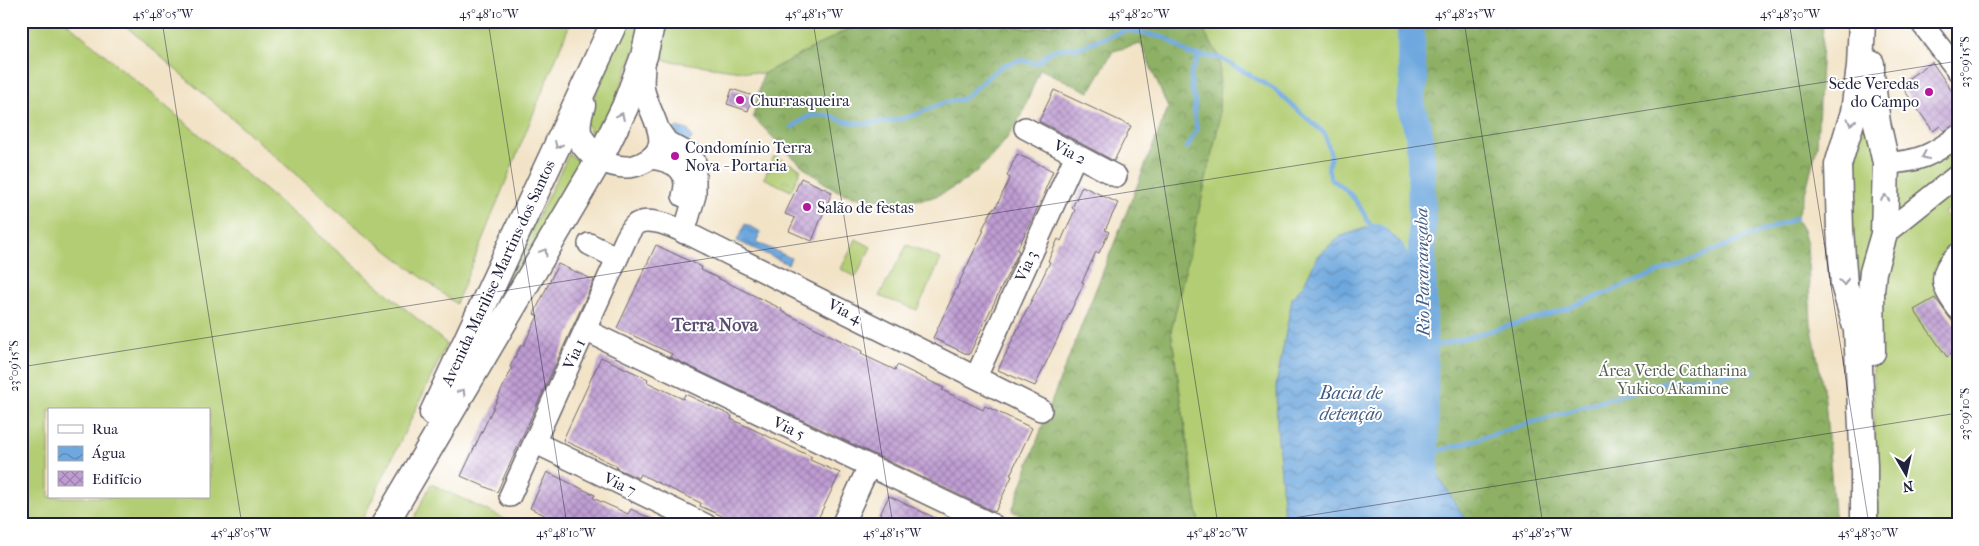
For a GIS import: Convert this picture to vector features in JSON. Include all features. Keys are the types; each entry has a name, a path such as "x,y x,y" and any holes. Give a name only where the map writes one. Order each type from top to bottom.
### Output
{"main road":[{"name":"Avenida Marilise Martins dos Santos","path":"382,525 614,21"},
{"name":"Avenida Marilise Martins dos Santos","path":"382,525 600,160 625,107 644,56 652,21"},
{"path":"1862,21 1860,67 1854,112 1838,165 1844,285 1857,330 1864,465 1864,525"},
{"path":"1873,21 1871,75 1877,122 1886,163 1884,234 1873,272 1871,292 1877,525"},
{"path":"597,61 577,120 579,137 600,160"},
{"path":"1838,165 1854,153 1863,151 1886,163"},
{"path":"1840,228 1851,242 1859,244 1868,243 1884,234"}],"street":[{"path":"1920,21 1958,71"},
{"path":"600,160 617,167 634,166 651,158 659,150 658,129 644,89 644,56"},
{"name":"Via 2","path":"1025,128 1116,176"},
{"path":"658,129 667,142 692,155 689,169 695,195 679,230"},
{"path":"1886,163 1908,162 1921,159 1958,136"},
{"name":"Via 3","path":"976,377 1076,155"},
{"path":"651,158 665,160 689,169"},
{"path":"1884,234 1958,176"},
{"name":"Via 4","path":"646,221 660,223 679,230 1041,410"},
{"name":"Via 1","path":"510,496 617,258 633,228 637,224 646,221"},
{"path":"589,244 617,258"},
{"path":"1958,254 1948,266 1943,283 1945,291 1958,309"},
{"name":"Via 5","path":"585,330 993,525"},
{"name":"Via 7","path":"534,442 706,525"},
{"path":"842,525 869,466"}],"green space":[{"path":"21,21 65,21 447,344 360,525 30,525 21,517"},
{"path":"120,21 571,21 456,304 348,220"},
{"path":"623,21 646,21 598,145 585,122"},
{"path":"653,21 864,21 763,74 663,60"},
{"path":"864,21 989,21 1029,29 1075,21 1196,21 1201,26 1220,58 1219,123 1171,331 1199,525 1038,525 1012,511 1051,402 1168,108 1141,44 1113,51 1089,92 1040,69 1023,112 1006,139 984,164 958,185 925,199 870,199 843,193 825,183 793,157 753,117 763,74"},
{"path":"989,21 1075,21 1029,29"},
{"path":"1196,21 1411,21 1411,58 1414,82 1410,104 1419,132 1421,161 1426,525 1199,525 1171,331 1219,123 1201,26"},
{"name":"Área Verde Catharina Yukico Akamine","path":"1410,21 1823,21 1817,146 1806,190 1796,218 1803,230 1807,244 1811,323 1825,399 1835,525 1427,525 1421,161 1419,132 1410,104 1414,82"},
{"path":"1864,93 1887,163 1958,136 1958,202 1944,212 1958,231 1958,254 1945,291 1935,298 1948,356 1958,349 1958,525 1877,525 1872,329 1845,288 1854,112"},
{"path":"569,154 582,164 507,285 504,284"},
{"path":"774,156 801,169 791,191 764,178"},
{"path":"856,239 871,247 856,277 841,269"},
{"path":"907,245 941,259 917,310 879,296"},
{"path":"431,484 517,525 411,525"}],"water":[{"path":"677,127 688,130 692,138 690,141 686,143 678,139 672,131"},
{"path":"745,224 761,232 756,242 791,258 788,264 737,241"},
{"name":"Bacia de detenção","path":"1371,226 1383,227 1400,242 1425,308 1426,455 1458,508 1471,525 1284,525 1276,386 1292,298 1304,284 1317,257 1339,237"}],"building":[{"name":"Sede Veredas do Campo","path":"1932,62 1958,100 1958,124 1944,131 1940,126 1933,131 1900,84"},
{"name":"Churrasqueira","path":"732,89 753,96 748,111 727,104"},
{"path":"1054,90 1131,126 1114,161 1039,121"},
{"path":"1017,154 1053,171 1032,221 1017,250 1019,251 969,355 933,338 984,230 982,230 1010,178 1007,176"},
{"name":"Salão de festas","path":"801,178 832,192 812,241 789,231 795,218 785,214"},
{"path":"1082,186 1118,203 1105,230 1109,232 1099,253 1096,252 1082,282 1084,283 1035,386 998,370 1050,262 1048,261 1058,239 1061,241 1075,210 1072,208"},
{"path":"656,245 702,267 701,270 782,309 781,311 862,351 861,354 895,370 897,365 983,410 985,406 1032,428 995,512 670,357 672,354 617,328"},
{"path":"558,264 594,280 497,492 461,476 512,368 510,367 538,316 534,314"},
{"path":"1935,298 1958,329 1958,349 1947,357 1914,310"},
{"path":"601,357 648,379 647,382 683,399 685,394 732,416 731,419 812,457 810,460 840,473 815,525 742,525 700,506 701,503 640,474 638,478 616,468 617,466 563,440"},
{"path":"547,472 595,495 593,498 628,514 631,509 663,525 565,525 530,508"},
{"path":"889,496 910,506 950,525 875,525"}],"waterway":[{"name":"Rio Pararangaba","path":"1411,21 1411,58 1414,82 1410,104 1419,132 1421,161 1426,525"},
{"path":"792,127 809,116 827,115 844,121 862,124 891,121 912,116 946,102 963,99 1001,66 1021,60 1034,63 1040,61 1049,52 1057,49 1082,47 1128,30 1166,38 1189,54 1220,58 1274,89 1325,134 1331,156 1328,168 1331,179 1345,189 1354,199 1371,226 1384,229"},
{"path":"1187,148 1197,129 1191,73 1199,56"},
{"path":"1425,349 1558,312 1796,218"},
{"path":"1401,245 1409,262"},
{"name":"Rio Pararangaba","path":"1413,275 1425,308"},
{"path":"1426,455 1664,382 1754,371"}],"place":[{"name":"Sede Veredas do Campo","path":"1929,92"},
{"name":"Churrasqueira","path":"740,100"},
{"name":"Condomínio Terra Nova - Portaria","path":"675,156"},
{"name":"Salão de festas","path":"807,207"}],"district":[{"name":"Terra Nova","path":"715,325"}]}
